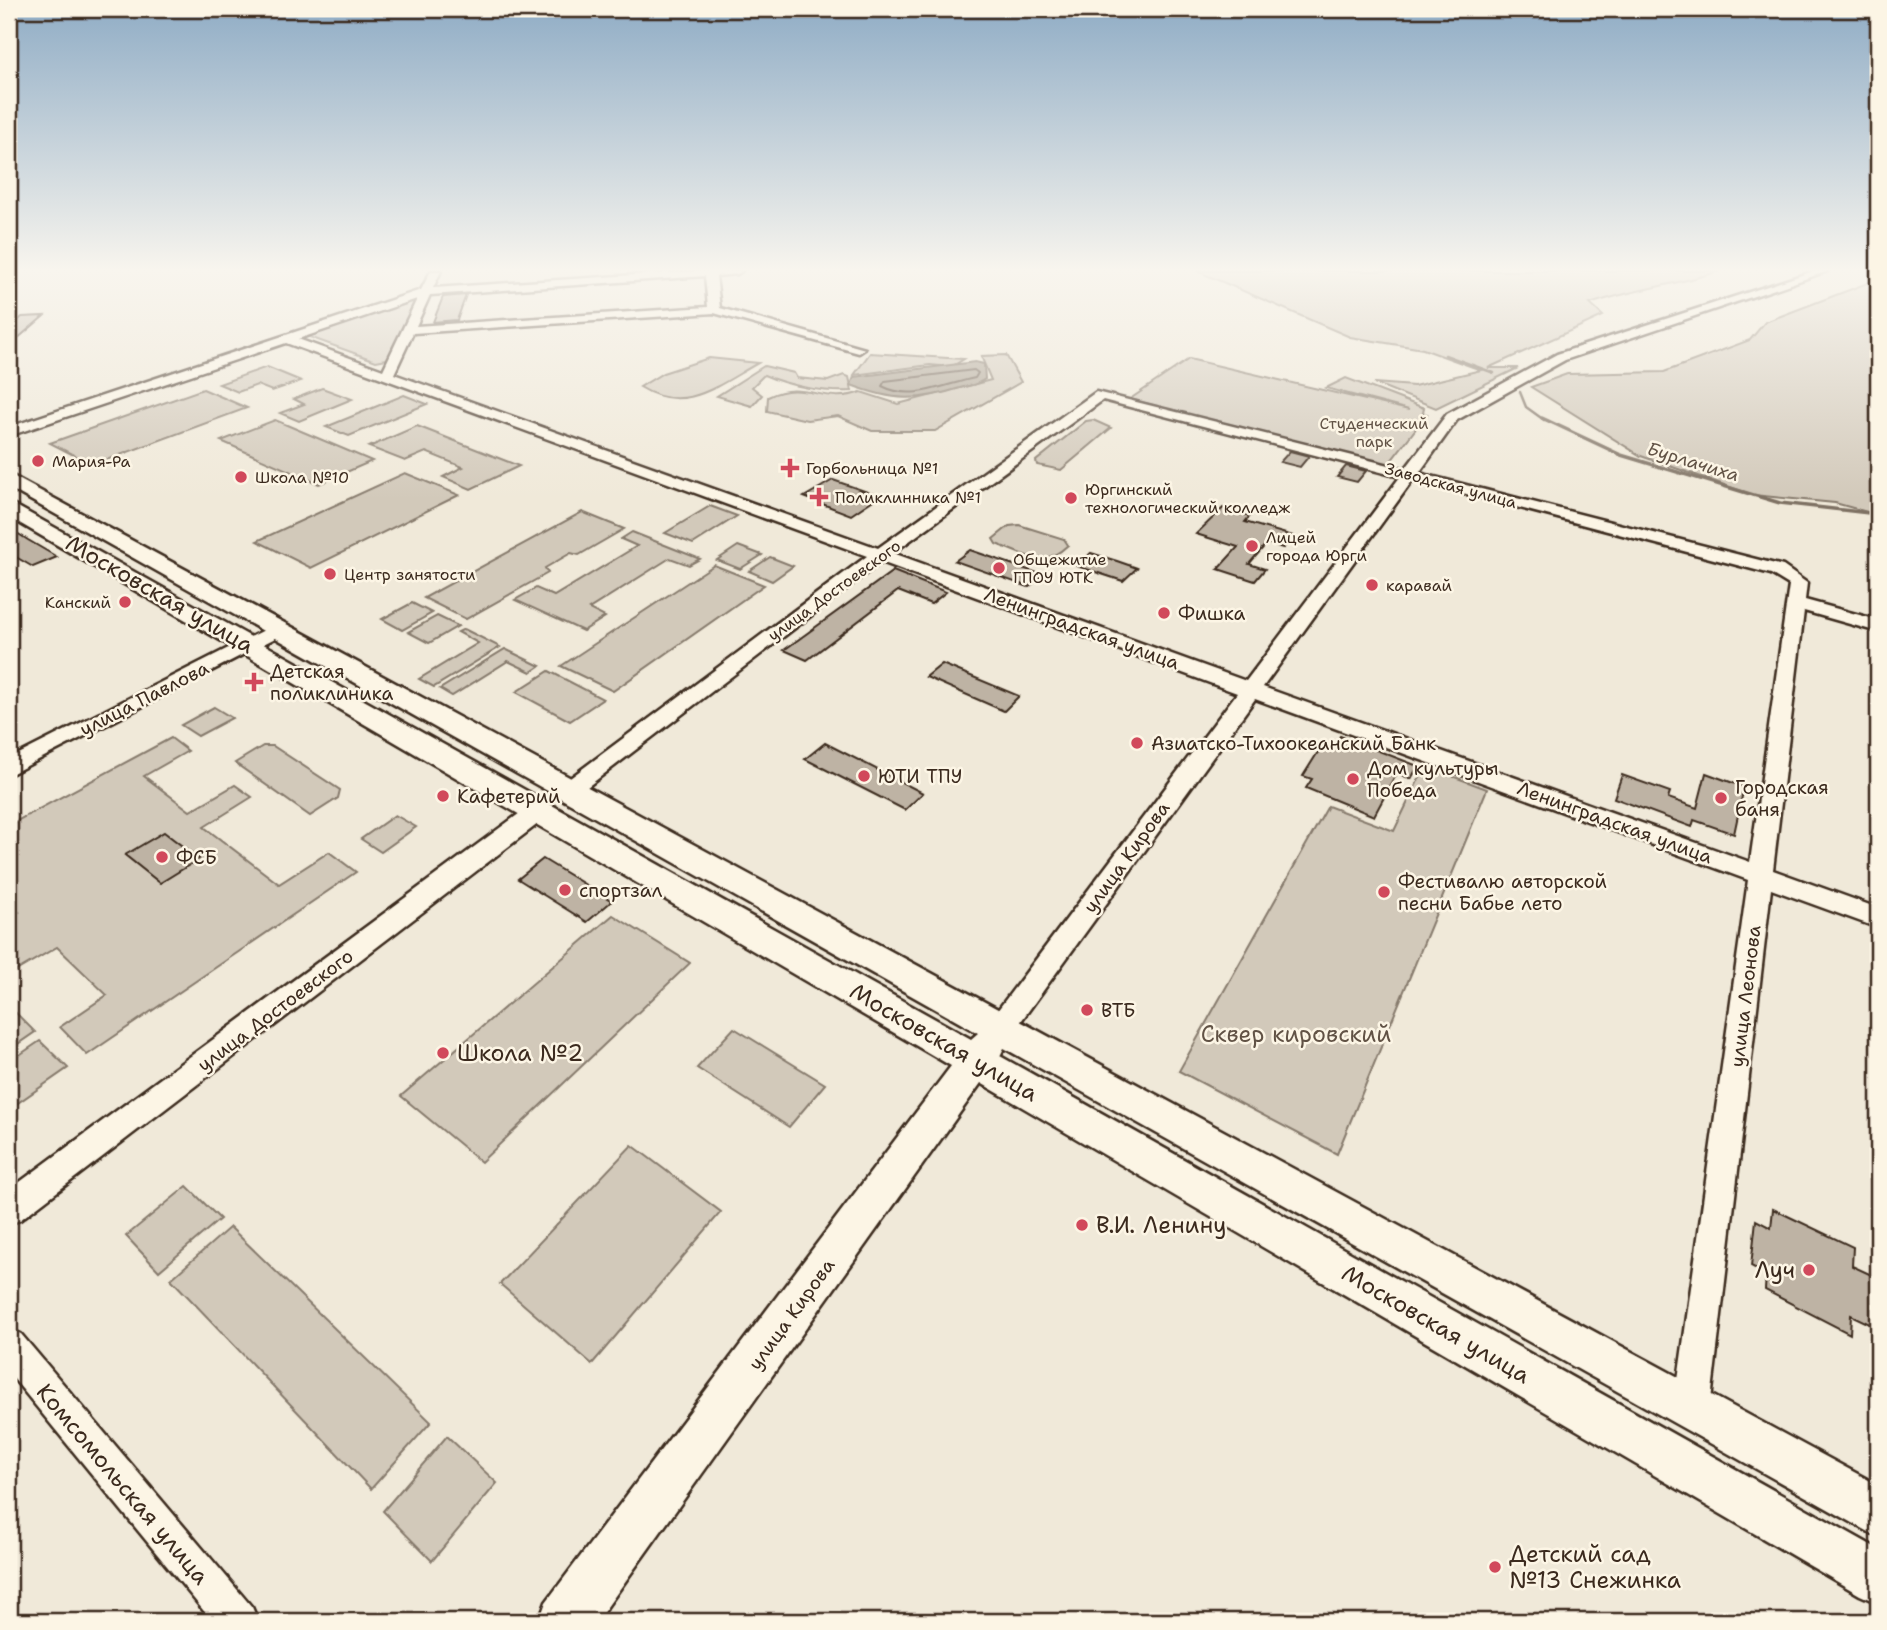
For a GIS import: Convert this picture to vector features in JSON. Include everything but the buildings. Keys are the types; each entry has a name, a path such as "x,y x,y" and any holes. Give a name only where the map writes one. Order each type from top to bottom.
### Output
{"main road":[{"name":"Московская улица","path":"9,480 570,789 989,1044 1878,1577"},
{"name":"Московская улица","path":"9,508 540,811 1692,1409 1878,1512"},
{"name":"улица Кирова","path":"565,1621 989,1044"}],"street":[{"path":"9,432 262,347"},
{"name":"Ленинградская улица","path":"309,347 1878,918"},
{"path":"387,375 401,347"},
{"path":"852,347 859,349"},
{"name":"улица Кирова","path":"989,1044 1408,473 1452,417 1539,367 1594,347"},
{"name":"Заводская улица","path":"1101,396 1777,570 1797,593 1878,626"},
{"name":"улица Достоевского","path":"570,789 882,555 1101,396"},
{"name":"улица Леонова","path":"1692,1409 1797,593"},
{"name":"улица Павлова","path":"9,768 280,628"},
{"name":"улица Достоевского","path":"9,1209 540,811"},
{"name":"Комсомольская улица","path":"9,1346 238,1621"}],"green space":[{"path":"337,347 397,347 392,358 376,361"},
{"path":"1411,347 1534,347 1488,368 1518,368 1436,408 1374,383 1414,386 1481,370"},
{"path":"1731,347 1878,347 1878,515 1835,503 1753,495 1641,456 1531,387 1567,374 1664,372"},
{"path":"870,353 964,359 951,367 930,365 854,375"},
{"path":"1006,355 1021,382 935,431 872,431 838,416 807,420 767,411 768,397 793,391 836,396 861,392 898,404 991,380 981,356"},
{"path":"709,358 758,363 715,388 687,398 656,395 640,387 663,373"},
{"name":"Студенческий парк","path":"1189,359 1409,410 1326,388 1346,378 1424,408 1423,413 1427,414 1387,466 1130,399"},
{"path":"764,366 794,373 797,378 828,381 844,375 849,377 852,391 807,388 764,375 752,387 762,395 752,406 717,396"},
{"path":"267,367 301,381 272,391 257,385 238,392 219,384"},
{"path":"322,388 352,399 299,421 280,413 304,404 294,399"},
{"path":"203,389 247,408 93,465 50,443"},
{"path":"404,395 427,404 349,436 326,427"},
{"path":"275,420 372,461 319,484 221,441"},
{"path":"1093,420 1111,428 1061,470 1037,465 1036,461 1086,421"},
{"path":"417,426 519,466 471,489 443,477 463,467 426,452 405,461 369,447"},
{"path":"405,473 459,495 311,568 257,541"},
{"path":"710,506 737,516 693,544 665,533"},
{"path":"582,512 624,529 579,555 571,553 545,568 548,573 466,619 424,598"},
{"path":"1019,525 1064,539 1068,545 1059,553 1042,559 1026,556 996,544 993,539 1009,526"},
{"path":"632,532 700,559 689,565 670,558 589,609 605,617 583,631 515,600 536,588 554,596 637,546 621,539"},
{"path":"738,546 762,555 740,569 717,560"},
{"path":"770,557 793,566 772,581 749,571"},
{"path":"714,565 764,585 613,691 561,666"},
{"path":"412,603 432,613 402,630 382,619"},
{"path":"437,616 458,626 429,643 408,632"},
{"path":"464,629 500,647 434,687 419,679 478,643 458,632"},
{"path":"505,649 540,666 531,672 508,661 452,696 440,689"},
{"path":"549,671 603,699 570,721 516,692"},
{"path":"214,707 232,718 198,736 181,725"},
{"path":"171,738 188,751 144,776 190,811 235,785 252,797 204,827 279,884 329,852 356,872 87,1055 60,1027 107,995 57,947 9,975 9,918 19,912 9,902 9,825"},
{"path":"263,746 273,746 340,790 338,798 310,816 235,763"},
{"name":"Сквер кировский","path":"1425,766 1487,789 1337,1154 1179,1071 1328,806 1394,831"},
{"path":"395,815 416,827 381,852 361,839"},
{"path":"613,915 690,963 481,1162 401,1096"},
{"path":"9,1006 35,1032 9,1050"},
{"path":"734,1028 825,1084 789,1127 697,1068"},
{"path":"40,1041 68,1068 9,1109 9,1062"},
{"path":"632,1145 721,1212 592,1364 500,1284"},
{"path":"187,1186 220,1219 159,1271 126,1236"},
{"path":"230,1227 431,1422 371,1489 171,1279"},
{"path":"447,1436 497,1483 432,1561 383,1511"}],"water":[{"path":"975,362 984,364 985,379 931,396 893,397 851,385 854,377"}],"waterway":[{"name":"Бурлачиха","path":"1445,355 1494,373"},
{"name":"Бурлачиха","path":"1520,392 1526,407 1544,420"},
{"name":"Бурлачиха","path":"1542,418 1621,455 1780,503 1878,514"}],"place":[{"name":"Мария-Ра","path":"38,461"},
{"name":"Горбольница №1","path":"790,468"},
{"name":"Школа №10","path":"241,477"},
{"name":"Поликлинника №1","path":"819,497"},
{"name":"Юргинский технологический колледж","path":"1071,498"},
{"name":"Лицей города Юрги","path":"1252,546"},
{"name":"Общежитие ГПОУ ЮТК","path":"999,568"},
{"name":"Центр занятости","path":"330,574"},
{"name":"каравай","path":"1372,585"},
{"name":"Канский","path":"125,602"},
{"name":"Фишка","path":"1164,613"},
{"name":"Детская поликлиника","path":"254,682"},
{"name":"Азиатско-Тихоокеанский Банк","path":"1137,743"},
{"name":"ЮТИ ТПУ","path":"864,776"},
{"name":"Дом культуры Победа","path":"1353,779"},
{"name":"Кафетерий","path":"443,796"},
{"name":"Городская баня","path":"1721,798"},
{"name":"ФСБ","path":"162,857"},
{"name":"спортзал","path":"565,890"},
{"name":"Фестивалю авторской песни Бабье лето","path":"1384,892"},
{"name":"ВТБ","path":"1087,1010"},
{"name":"Школа №2","path":"443,1053"},
{"name":"В.И. Ленину","path":"1082,1225"},
{"name":"Луч","path":"1809,1270"},
{"name":"Детский сад №13 Снежинка","path":"1495,1567"}]}
